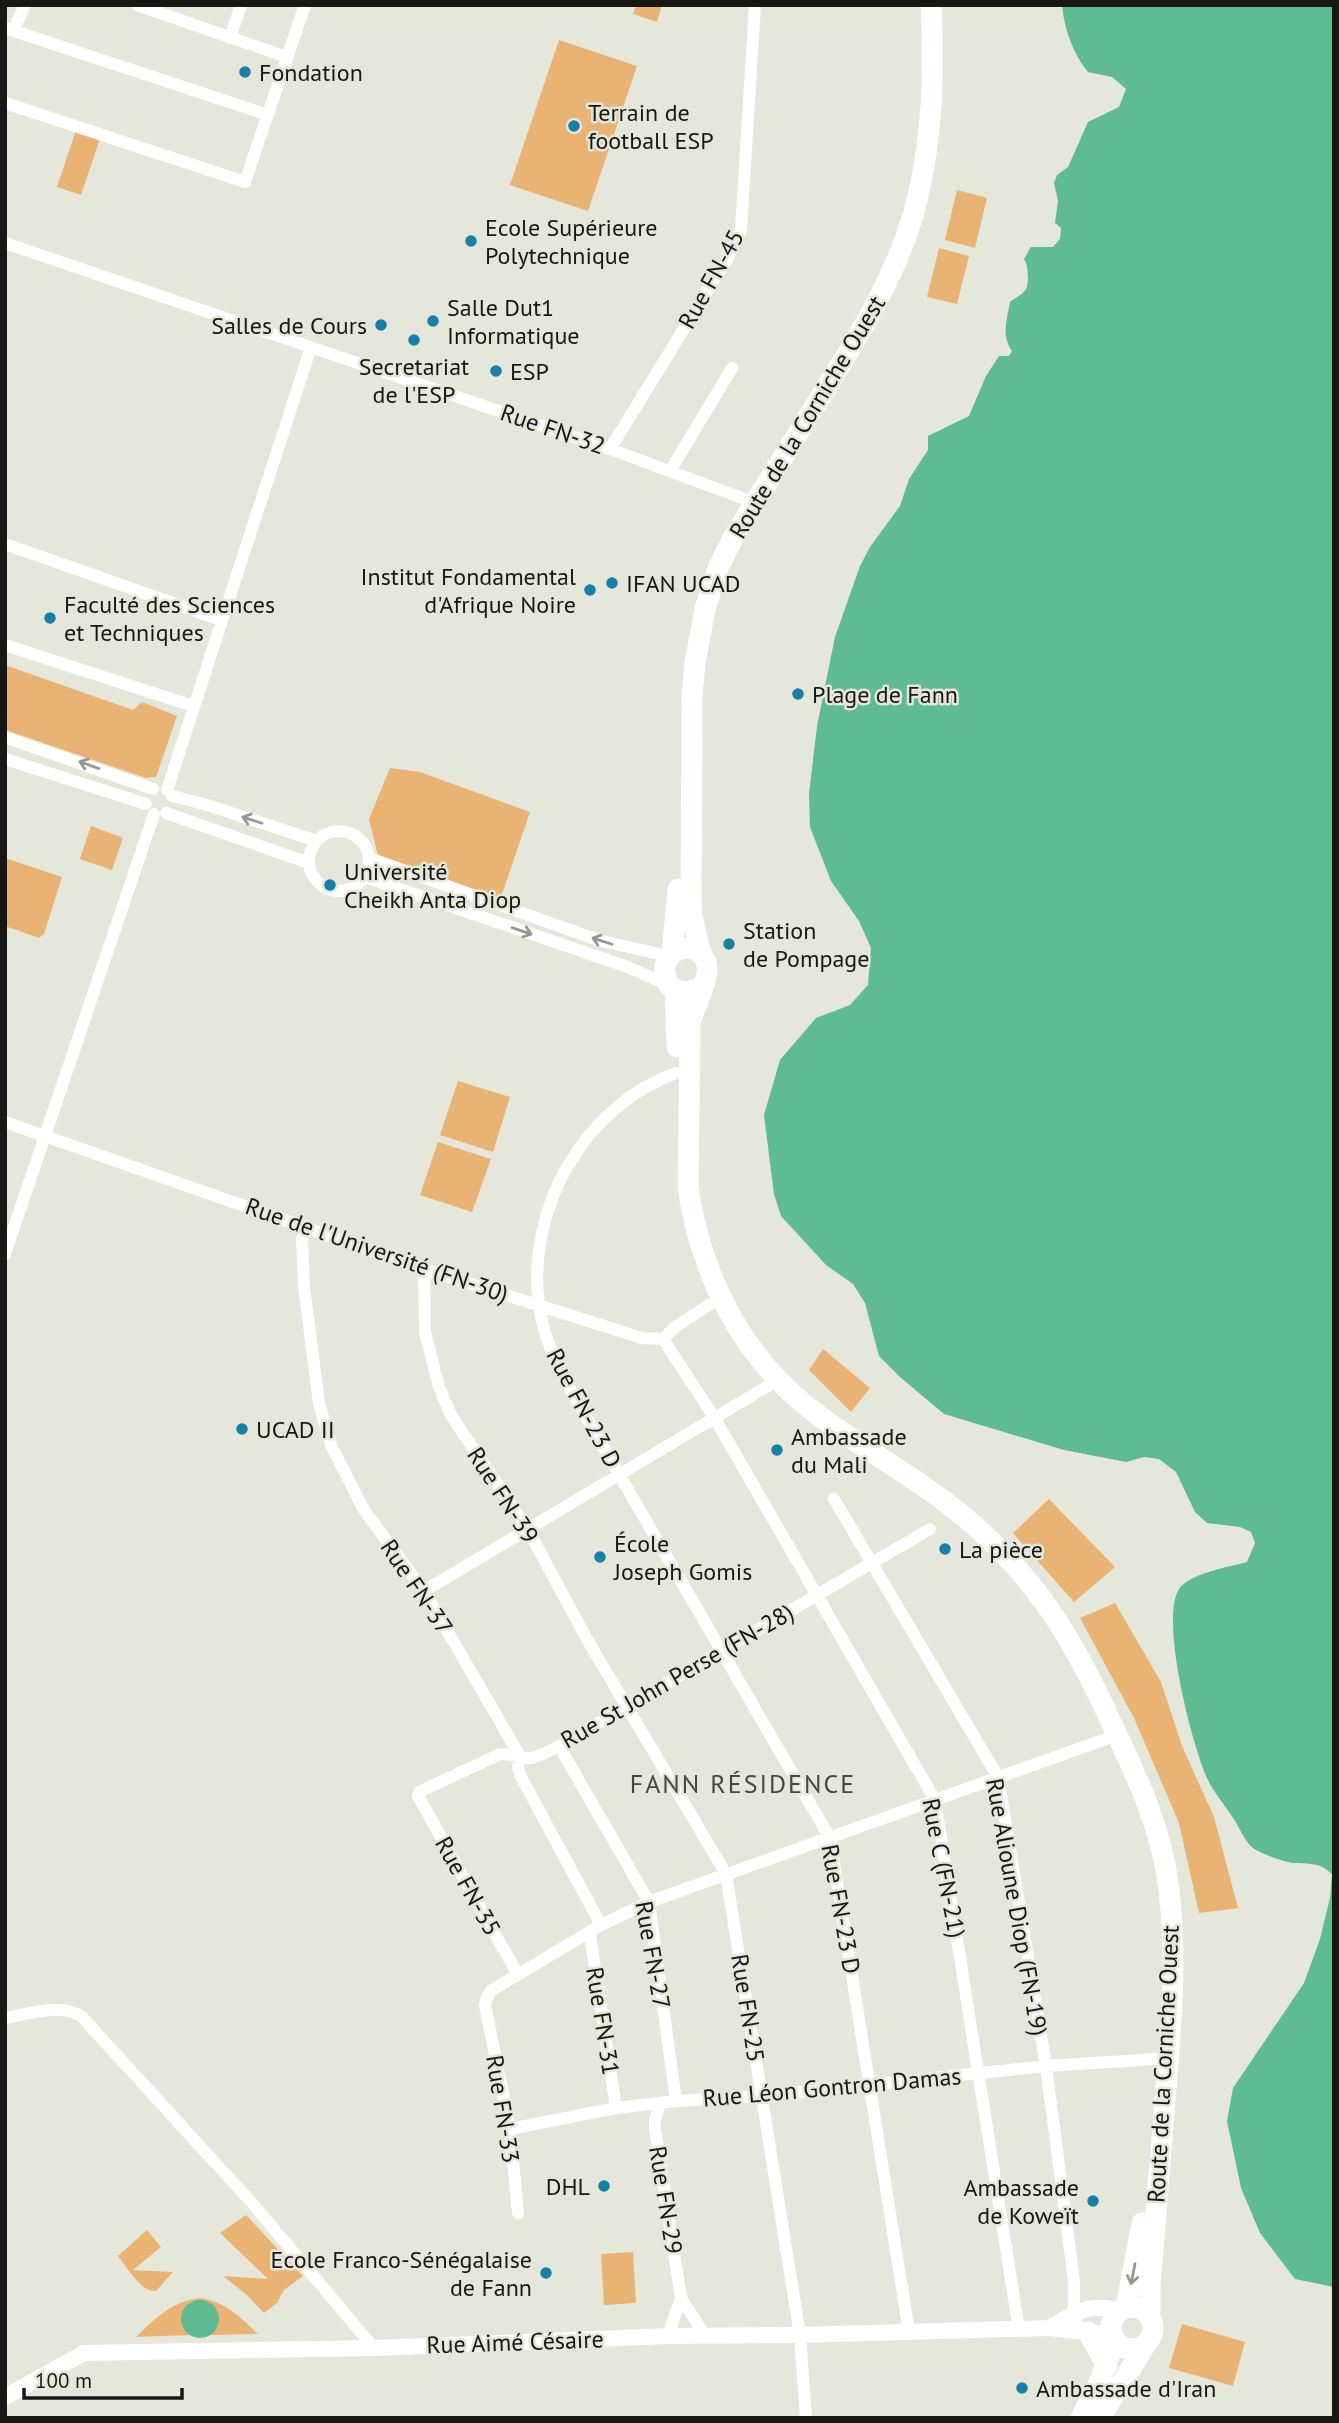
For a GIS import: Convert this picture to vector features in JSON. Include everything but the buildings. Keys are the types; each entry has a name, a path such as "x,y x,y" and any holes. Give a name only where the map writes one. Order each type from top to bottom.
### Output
{"highway":[{"name":"Route de la Corniche Ouest","path":"670,954 677,913 681,722 688,628 706,566 743,498 856,313 893,235 906,195 918,132 921,73 918,5"},
{"name":"Route de la Corniche Ouest","path":"701,954 692,917 691,900 692,709 695,663 705,609 718,568 733,538 853,345 882,293 905,240 918,198 930,121 933,84 931,5"},
{"path":"687,948 701,954 708,966 703,985 690,992 672,987 663,968 670,954 687,948"},
{"name":"Route de la Corniche Ouest","path":"703,985 690,1023 688,1188 704,1261 726,1309 754,1351 790,1392 953,1508 975,1526 1022,1574 1062,1626 1083,1663 1149,1808 1166,1869 1173,1969 1150,2316"},
{"name":"Route de la Corniche Ouest","path":"672,987 677,1192 685,1235 709,1305 741,1353 768,1386 820,1429 944,1516 990,1558 1027,1599 1068,1660 1140,1818 1157,1888 1162,1930 1156,2059 1142,2228 1123,2309"},
{"path":"1081,2418 1107,2365 1114,2337 1112,2322 1123,2309 1140,2308 1153,2322 1153,2334 1100,2418"},
{"path":"1084,2331 1107,2365"},
{"path":"1114,2337 1126,2348 1140,2348 1146,2344"}],"street":[{"path":"25,5 10,28 268,115"},
{"path":"137,5 287,57"},
{"path":"230,38 241,5"},
{"path":"5,103 245,182 305,5"},
{"name":"Rue FN-45","path":"610,449 730,254 741,229 755,5"},
{"name":"Rue FN-32","path":"5,243 610,449 743,498"},
{"path":"155,810 172,806 170,793 192,706 312,347"},
{"path":"670,471 732,368"},
{"path":"5,544 221,620"},
{"path":"5,645 192,706"},
{"path":"5,737 153,789"},
{"path":"5,759 309,863"},
{"path":"5,1254 155,810 147,795 160,787 170,793 317,842"},
{"path":"336,832 352,834 364,845 369,858 365,877 352,888 335,891 320,884 309,863 312,848 322,836 336,832"},
{"path":"369,858 598,940 670,954"},
{"path":"365,877 625,966 672,987"},
{"name":"Rue FN-23 D","path":"676,1073 635,1093 611,1112 589,1135 567,1166 556,1187 541,1239 539,1304 545,1332 565,1381 830,1838 909,2332"},
{"name":"Rue de l'Université (FN-30)","path":"5,1122 424,1269 642,1338 663,1339"},
{"name":"Rue FN-37","path":"305,1227 302,1239 307,1312 319,1404 331,1445 364,1510 425,1591 520,1756 520,1775 601,1925"},
{"name":"Rue FN-39","path":"424,1269 425,1332 439,1387 452,1417 527,1528 588,1641 628,1705"},
{"path":"709,1305 675,1327 663,1339 714,1416"},
{"path":"425,1591 768,1386"},
{"name":"Rue C (FN-21)","path":"714,1416 936,1800 1019,2330"},
{"name":"Rue Alioune Diop (FN-19)","path":"834,1499 998,1777 1046,2066 1074,2281 1074,2314 1084,2331"},
{"name":"Rue St John Perse (FN-28)","path":"418,1796 419,1792 498,1755 509,1753 534,1757 559,1746 930,1529"},
{"name":"Rue FN-25","path":"628,1705 726,1874 800,2335 806,2418"},
{"path":"518,1975 601,1925 649,1902 1106,1739"},
{"name":"Rue FN-27","path":"559,1746 649,1902 676,2101"},
{"name":"Rue FN-35","path":"418,1796 518,1975"},
{"name":"Rue FN-31","path":"590,1934 616,2108"},
{"name":"Rue FN-33","path":"518,1975 492,1990 485,2005 510,2129 518,2213"},
{"path":"5,2018 61,2009 71,2010 82,2017 252,2203 374,2348"},
{"name":"Rue Léon Gontron Damas","path":"510,2129 616,2108 676,2101 762,2096 1046,2066 1156,2059"},
{"name":"Rue FN-29","path":"660,2103 654,2120 681,2298"},
{"path":"668,2336 681,2298"},
{"path":"681,2298 706,2337"},
{"path":"1043,2329 1086,2308 1095,2306 1123,2309"},
{"name":"Rue Aimé Césaire","path":"5,2397 84,2353 374,2348 668,2336 1043,2329 1084,2331 1114,2337"}],"shaded area":[{"path":"636,5 662,5 657,22 633,14"},
{"path":"1062,5 1334,5 1334,2287 1295,2279 1260,2233 1241,2188 1227,2121 1233,2088 1304,1983 1320,1939 1330,1898 1332,1874 1318,1866 1272,1857 1250,1846 1211,1786 1188,1718 1173,1628 1174,1605 1179,1589 1184,1583 1201,1575 1247,1562 1255,1543 1251,1532 1240,1527 1207,1523 1195,1512 1176,1472 1159,1459 1144,1457 1126,1462 1064,1450 944,1414 900,1377 879,1356 865,1303 853,1284 826,1265 781,1216 774,1194 764,1115 780,1060 816,1018 850,1005 868,985 871,948 859,921 831,881 810,827 809,794 817,726 835,637 860,566 870,547 900,506 909,479 928,450 928,436 969,416 986,376 999,356 1009,356 1012,351 1007,339 1006,321 1010,302 1024,292 1027,286 1024,259 1031,247 1053,247 1060,239 1061,228 1055,223 1058,201 1054,183 1057,175 1068,167 1088,122 1119,107 1126,89 1112,77 1088,72 1070,40"},
{"name":"Terrain de football ESP","path":"559,40 637,66 588,211 510,185"},
{"path":"76,130 100,139 81,195 57,187"},
{"path":"957,190 987,198 975,248 945,240"},
{"path":"939,248 969,256 957,304 927,297"},
{"path":"5,665 133,710 142,702 177,716 156,777 146,778 5,730"},
{"path":"390,768 420,772 530,812 500,900 378,856 369,819"},
{"path":"91,826 123,838 112,870 80,859"},
{"path":"5,858 62,877 44,934 39,938 5,926"},
{"path":"458,1081 510,1097 493,1152 440,1135"},
{"path":"438,1142 491,1159 472,1212 420,1195"},
{"path":"823,1349 870,1388 851,1412 809,1370"},
{"path":"1049,1499 1115,1567 1074,1602 1013,1533"},
{"path":"1115,1603 1161,1682 1182,1746 1214,1817 1238,1908 1199,1913 1179,1823 1134,1718 1080,1618"},
{"path":"246,2215 303,2276 284,2290 277,2303 264,2313 223,2276 268,2279 220,2233"},
{"path":"147,2230 161,2247 133,2270 173,2272 156,2291 139,2283 118,2256"},
{"path":"633,2252 636,2303 604,2305 601,2254"},
{"path":"199,2298 224,2306 258,2334 210,2335 219,2323 216,2309 183,2328 190,2335 136,2337 172,2307"},
{"path":"200,2300 213,2306 219,2319 213,2332 200,2338 187,2332 181,2319 187,2306"},
{"path":"1182,2324 1245,2342 1233,2386 1169,2368"}],"place":[{"name":"Fondation","path":"245,72"},
{"name":"Terrain de football ESP","path":"574,126"},
{"name":"Ecole Supérieure Polytechnique","path":"471,241"},
{"name":"Salle Dut1 Informatique","path":"433,321"},
{"name":"Salles de Cours","path":"381,325"},
{"name":"Secretariat de l'ESP","path":"414,340"},
{"name":"ESP","path":"496,371"},
{"name":"IFAN UCAD","path":"612,583"},
{"name":"Institut Fondamental d'Afrique Noire","path":"590,590"},
{"name":"Faculté des Sciences et Techniques","path":"50,618"},
{"name":"Plage de Fann","path":"798,694"},
{"name":"Université Cheikh Anta Diop","path":"330,885"},
{"name":"Station de Pompage","path":"729,944"},
{"name":"UCAD II","path":"242,1429"},
{"name":"Ambassade du Mali","path":"777,1450"},
{"name":"La pièce","path":"945,1549"},
{"name":"École Joseph Gomis","path":"600,1557"},
{"name":"DHL","path":"604,2186"},
{"name":"Ambassade de Koweït","path":"1093,2201"},
{"name":"Ecole Franco-Sénégalaise de Fann","path":"546,2273"},
{"name":"Ambassade d'Iran","path":"1022,2388"}],"district":[{"name":"FANN RÉSIDENCE","path":"743,1783"}]}
